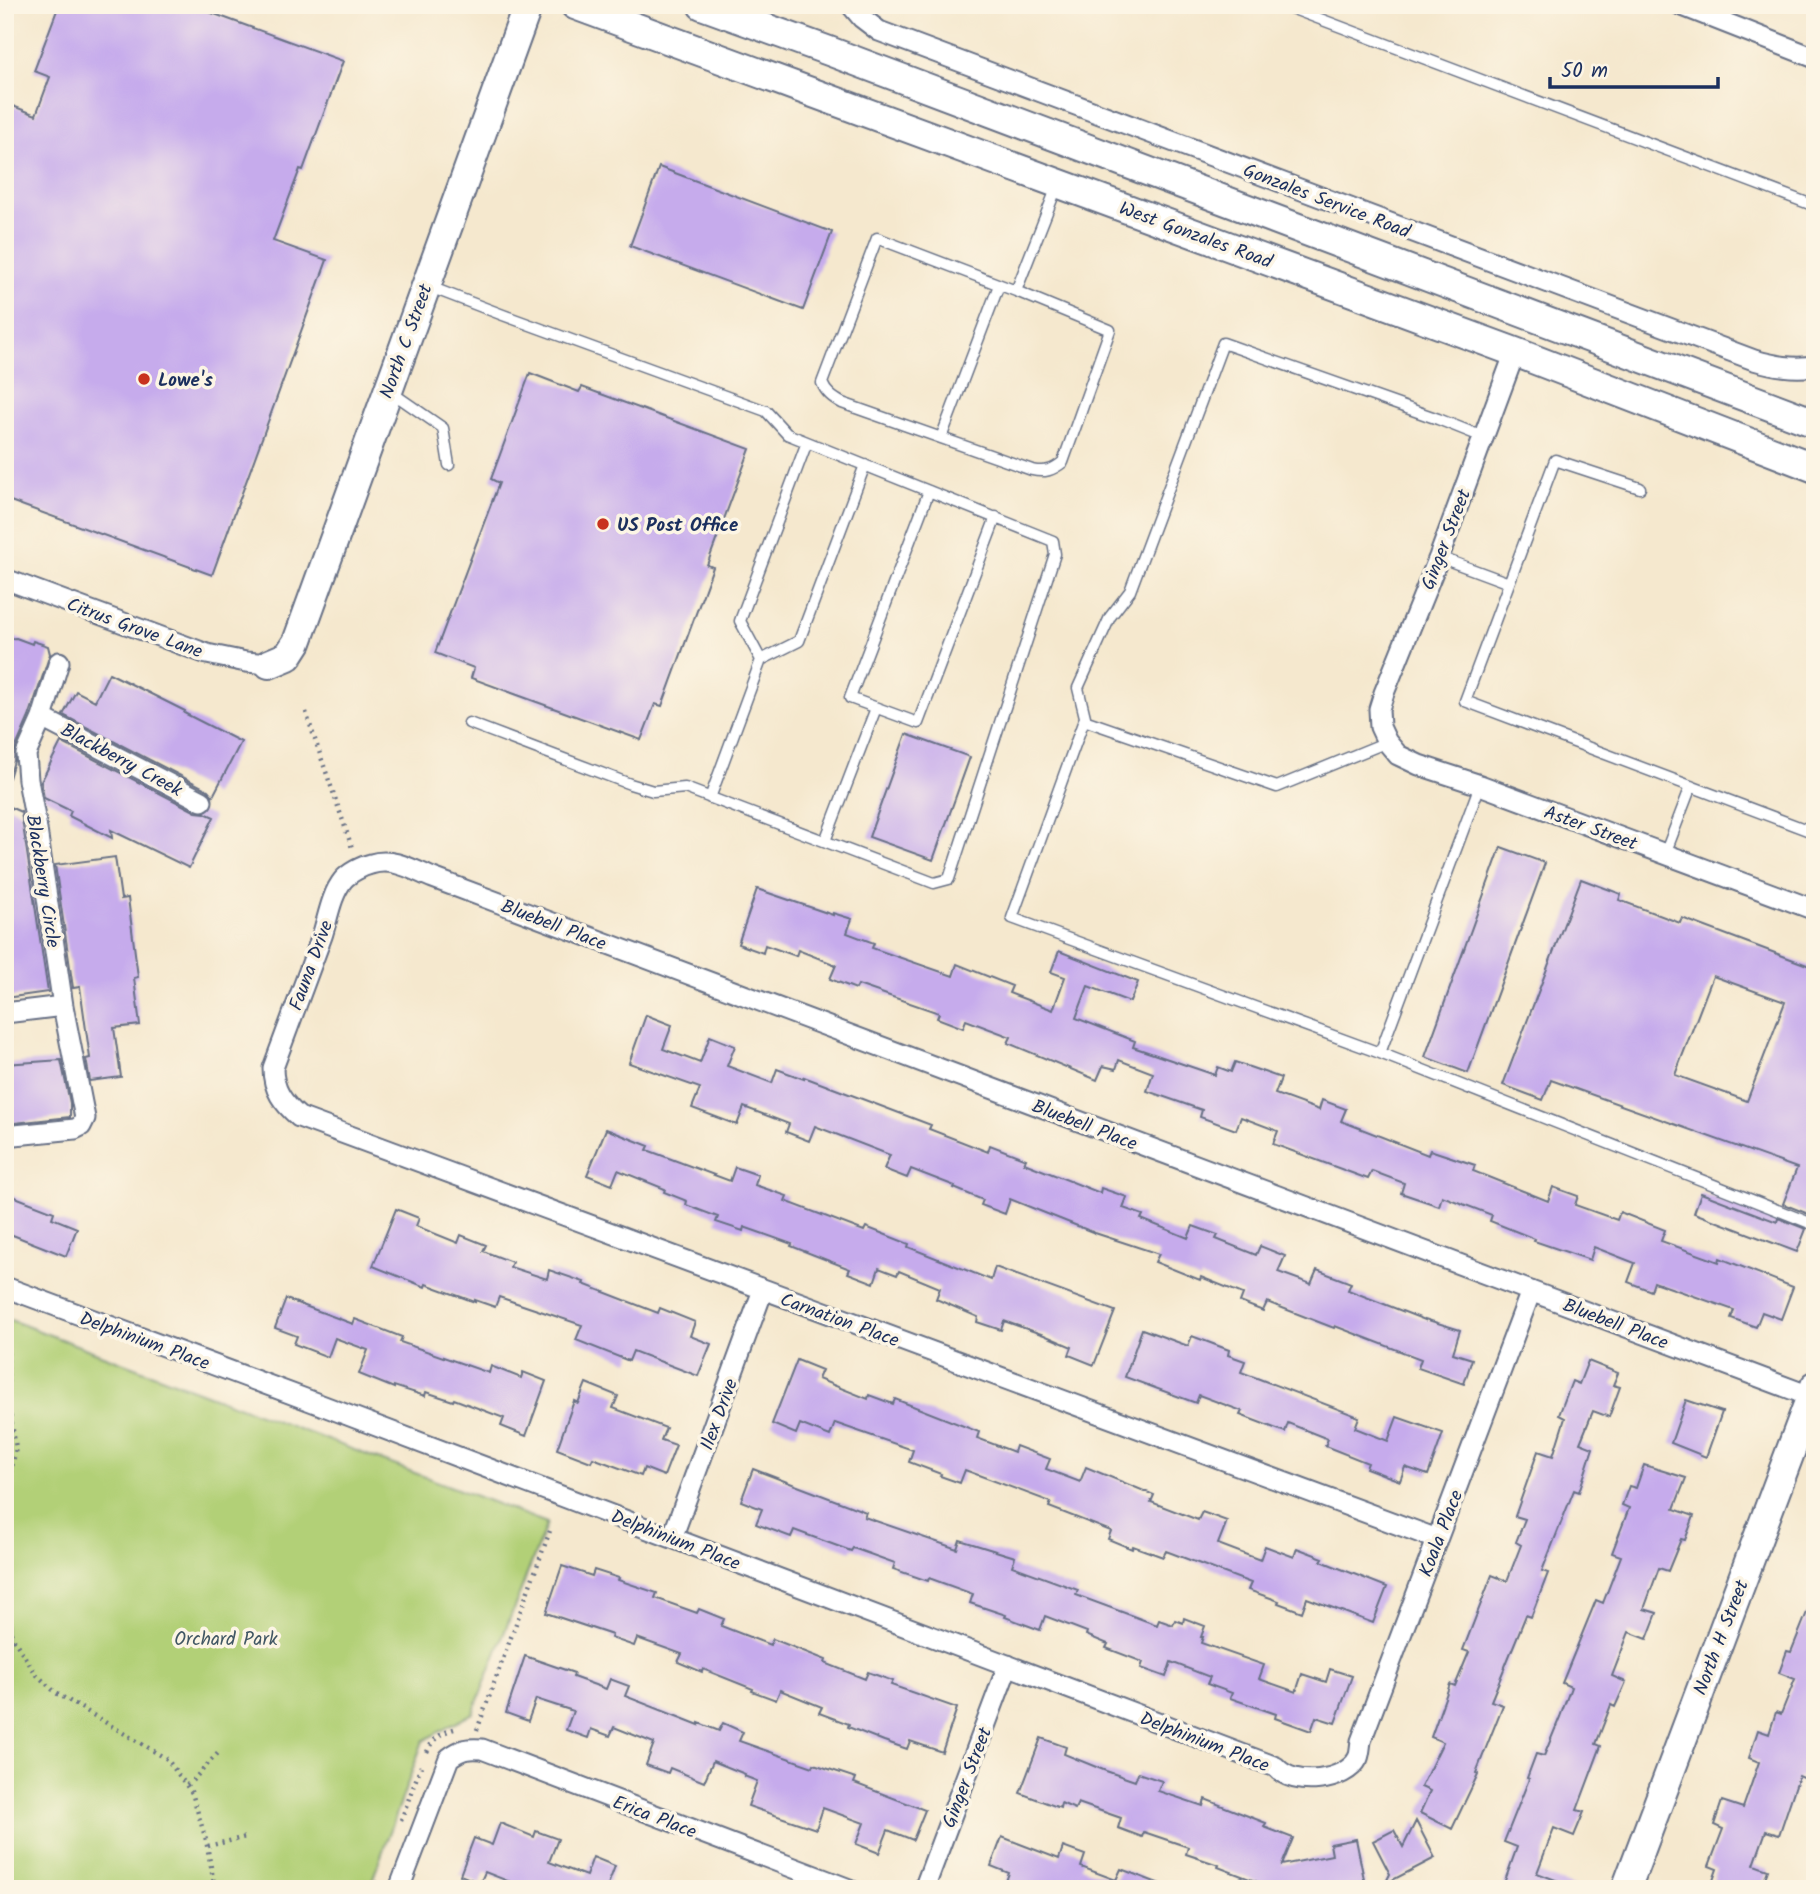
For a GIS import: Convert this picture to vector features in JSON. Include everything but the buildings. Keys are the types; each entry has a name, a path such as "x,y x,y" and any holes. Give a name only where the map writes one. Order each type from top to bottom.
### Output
{"main road":[{"name":"North C Street","path":"269,664 288,656 297,642 528,5"},
{"name":"West Gonzales Road","path":"575,5 1515,352 1815,468"},
{"path":"702,5 1815,424"},
{"name":"North H Street","path":"1626,1889 1813,1394"}],"street":[{"name":"Gonzales Service Road","path":"851,5 879,31 1754,360 1780,367 1815,366"},
{"path":"1680,5 1815,58"},
{"name":"Ginger Street","path":"1383,735 1379,709 1384,693 1439,557 1515,352"},
{"name":"Citrus Grove Lane","path":"5,579 208,654 269,664"},
{"name":"Blackberry Circle","path":"59,662 26,754 63,1006"},
{"name":"Blackberry Creek","path":"41,718 202,801"},
{"name":"Aster Street","path":"1383,735 1398,755 1419,765 1815,911"},
{"name":"Bluebell Place","path":"359,869 371,863 386,861 403,865 1531,1291 1813,1394"},
{"name":"Fauna Drive","path":"273,1068 335,895 344,879 359,869"},
{"path":"5,1013 63,1006 85,1118 81,1126 75,1129 5,1136"},
{"name":"Carnation Place","path":"273,1068 275,1089 281,1099 299,1117 312,1123 1437,1539"},
{"name":"Delphinium Place","path":"5,1287 1276,1767 1294,1778 1322,1779 1344,1770"},
{"name":"Ilex Drive","path":"672,1538 763,1290"},
{"name":"Koala Place","path":"1344,1770 1359,1756 1361,1741 1531,1291"},
{"name":"Ginger Street","path":"925,1889 1008,1665"},
{"name":"Erica Place","path":"399,1889 449,1758 460,1749 468,1748 482,1749 849,1889"}],"lane":[{"path":"1283,5 1815,206"},
{"path":"1016,291 1058,183"},
{"path":"877,237 999,285 1110,330 1063,462 1051,470 1032,470 834,399 822,383 877,237"},
{"path":"426,285 766,411 788,434 1053,541 1055,554 949,879 934,883 685,788 653,791 630,784 470,723"},
{"path":"941,438 999,285"},
{"path":"1086,721 1078,688 1110,617 1130,591 1223,343 1483,437"},
{"path":"387,390 443,428 449,465"},
{"path":"761,660 740,621 807,442"},
{"path":"1640,488 1555,460 1465,701 1815,833"},
{"path":"710,797 761,660 799,640 865,465"},
{"path":"929,491 850,698 918,723 996,517"},
{"path":"1439,557 1509,583"},
{"path":"825,841 876,708"},
{"path":"1086,721 1084,720 1012,918 1380,1053 1815,1225"},
{"path":"1086,721 1277,787 1383,735"},
{"path":"1380,1053 1479,786"},
{"path":"1665,855 1691,786"}],"path":[{"path":"306,712 359,869"},
{"path":"5,1500 16,1448 8,1402 8,1344 12,1320"},
{"path":"400,1821 430,1746 439,1734 453,1729 477,1730 551,1528"},
{"path":"5,1620 14,1640 36,1674 56,1693 167,1759 192,1793 208,1846 215,1889"},
{"path":"187,1785 219,1752"},
{"path":"208,1846 246,1837"},
{"path":"373,1889 381,1876"}],"green space":[{"name":"Orchard Park","path":"5,1318 547,1523 473,1713 423,1741 369,1889 5,1889"}],"place":[{"name":"Lowe's","path":"144,379"},
{"name":"US Post Office","path":"603,524"}]}
